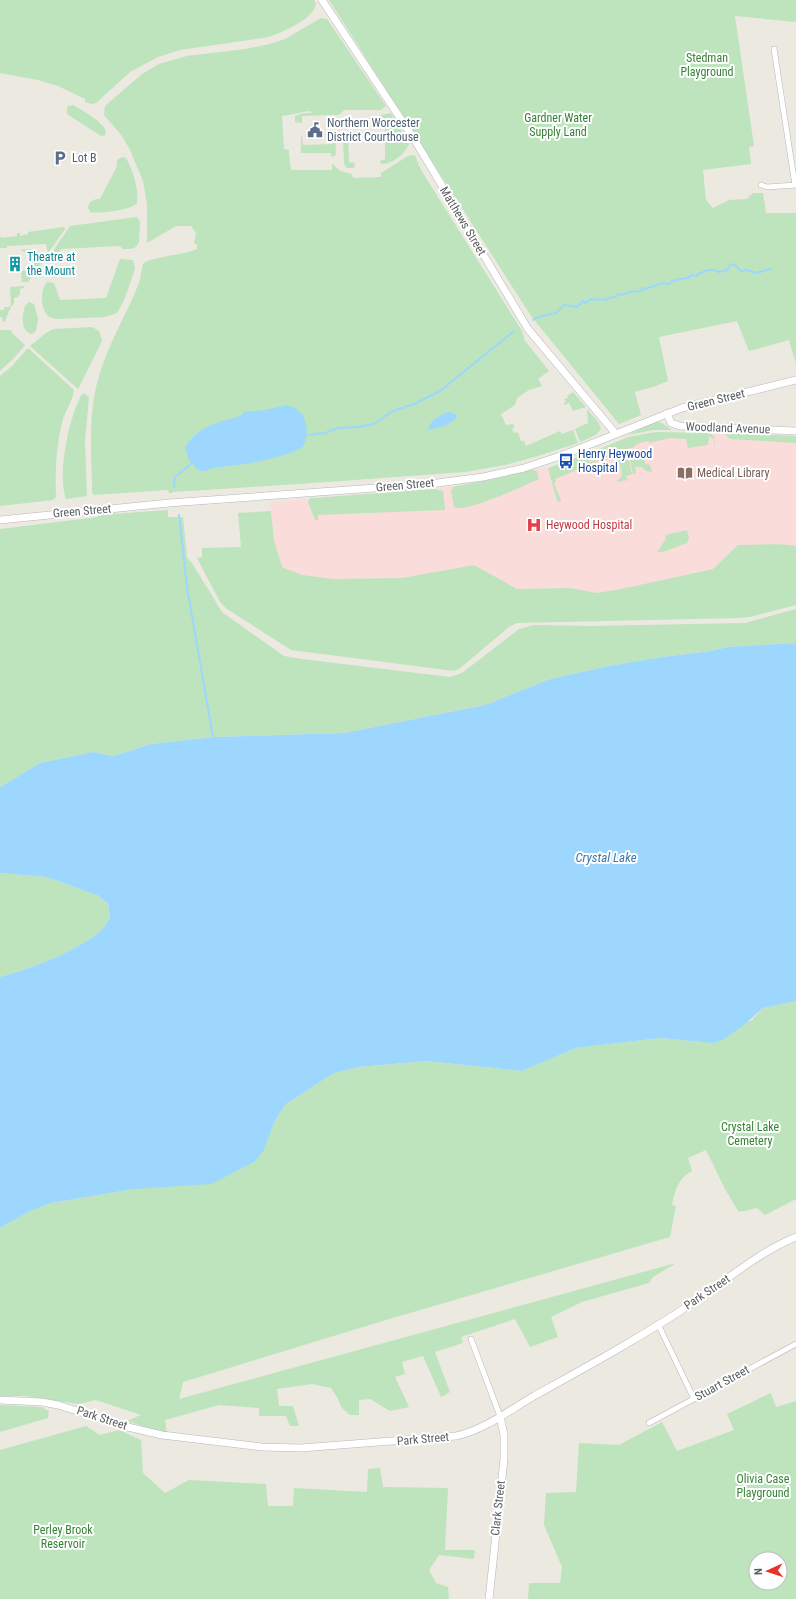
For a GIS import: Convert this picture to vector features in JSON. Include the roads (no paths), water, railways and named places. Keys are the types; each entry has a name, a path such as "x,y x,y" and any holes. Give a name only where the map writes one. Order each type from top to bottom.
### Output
{"street":[{"name":"Matthews Street","path":"322,0 414,139 528,329 616,434"},
{"path":"761,185 767,187 796,185 774,48"},
{"name":"Green Street","path":"0,520 169,503 422,484 496,474 563,455 667,413 796,380"},
{"name":"Woodland Avenue","path":"667,413 671,423 680,426 796,431"},
{"name":"Park Street","path":"0,1400 42,1402 58,1405 128,1427 162,1435 276,1448 369,1444 453,1437 469,1433 500,1416 658,1324 693,1303 778,1245 796,1237"},
{"path":"658,1324 694,1399"},
{"path":"471,1339 500,1416"},
{"name":"Stuart Street","path":"649,1423 796,1344"},
{"name":"Clark Street","path":"489,1599 504,1459 504,1435 500,1416"}],"water":[{"path":"287,405 299,411 305,421 306,435 305,444 303,447 274,458 244,464 216,467 204,471 197,469 189,461 185,447 196,434 209,426 224,420 241,416 244,412 266,410"},
{"path":"449,412 457,415 457,417 448,424 428,429 436,418"},
{"name":"Crystal Lake","path":"796,643 796,1001 763,1008 744,1025 724,1039 713,1043 660,1038 576,1048 522,1071 426,1061 359,1067 334,1073 286,1104 274,1123 264,1150 254,1162 211,1184 134,1189 51,1203 28,1212 0,1228 0,977 38,965 75,948 99,932 105,926 110,917 108,904 99,896 47,877 0,873 0,787 40,763 93,752 114,756 151,744 215,737 344,733 485,705 550,679 609,666 711,651 727,647"}],"waterway":[{"path":"533,320 538,317 556,313 564,305 577,307 583,301 586,303 591,299 607,300 608,298 616,297 618,294 622,295 629,292 640,291 643,288 645,289 663,283 669,284 674,280 688,278 691,275 695,276 707,270 719,272 728,270 729,266 734,264 741,271 747,270 756,273 771,269"},
{"path":"307,435 325,433 338,428 358,427 374,424 391,412 416,403 440,391 514,331"},
{"path":"174,487 175,477 192,463"},
{"path":"179,515 187,587 213,737"}],"place":[{"name":"Northern Worcester District Courthouse","path":"315,130"},
{"name":"Lot B","path":"60,158"},
{"name":"Theatre at the Mount","path":"15,264"},
{"name":"Henry Heywood Hospital","path":"566,461"},
{"name":"Medical Library","path":"685,473"},
{"name":"Heywood Hospital","path":"534,525"}],"park label":[{"name":"Stedman Playground","path":"707,65"},
{"name":"Gardner Water Supply Land","path":"558,125"},
{"name":"Crystal Lake Cemetery","path":"750,1134"},
{"name":"Olivia Case Playground","path":"763,1486"},
{"name":"Perley Brook Reservoir","path":"63,1537"}]}
